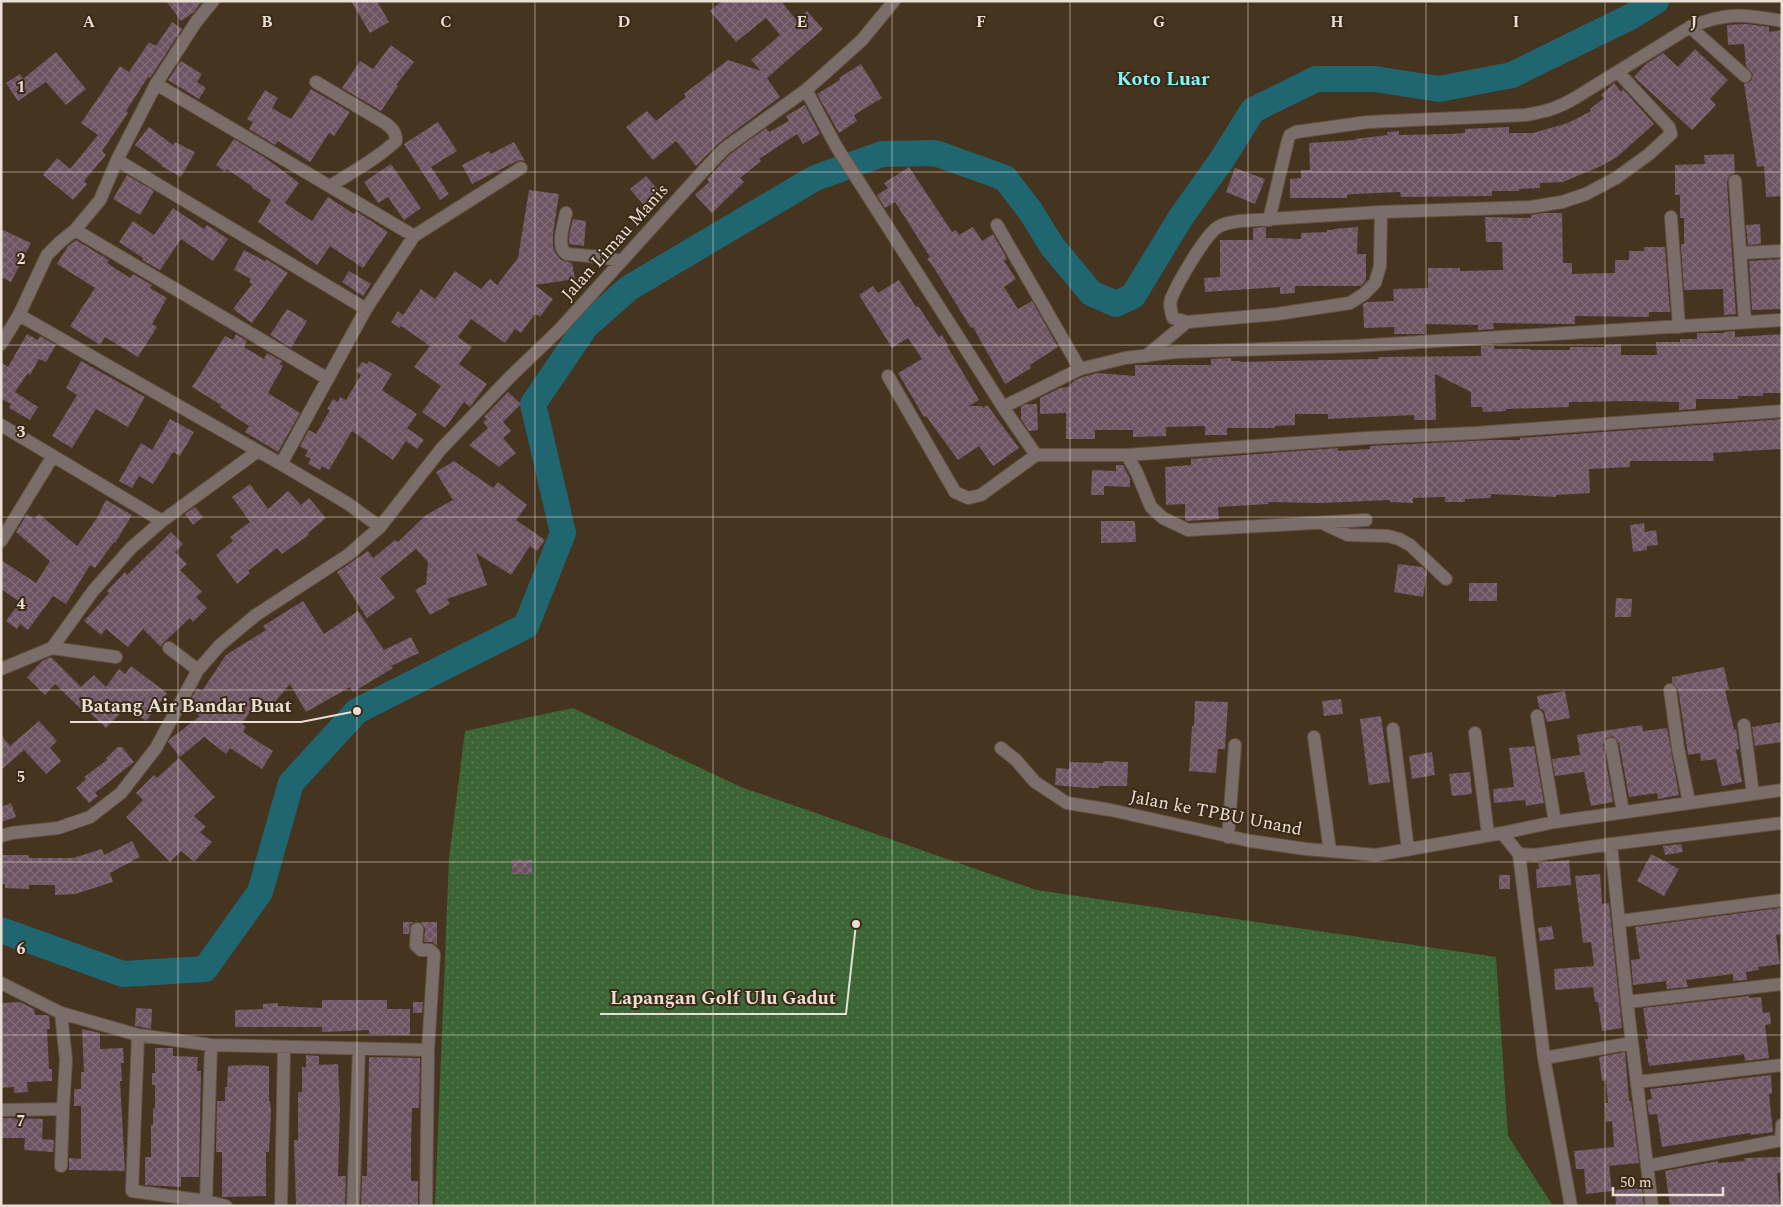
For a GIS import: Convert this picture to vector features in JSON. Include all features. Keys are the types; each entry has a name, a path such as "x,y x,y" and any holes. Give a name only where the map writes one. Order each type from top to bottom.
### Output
{"street":[{"path":"1,344 19,315 47,254 75,230 100,200 117,160 156,84 196,22 213,1"},
{"name":"Jalan Limau Manis","path":"1,836 58,828 90,817 120,794 156,748 198,670 220,645 256,615 348,554 380,527 441,449 560,329 724,149 806,90 862,40 894,1"},
{"path":"1269,220 1288,140 1290,135 1296,132 1368,122 1526,115 1559,108 1690,27 1709,19 1730,15 1751,15 1782,21"},
{"path":"1690,27 1745,76"},
{"path":"1381,212 1380,266 1375,283 1364,294 1350,303 1278,314 1187,322 1173,318 1170,308 1171,299 1207,237 1225,224 1240,221 1381,212 1531,208 1570,200 1616,178 1648,156 1671,134 1669,127 1618,72"},
{"path":"316,82 385,123 393,129 396,136 396,141 330,186"},
{"path":"156,84 414,236"},
{"path":"806,90 836,146 1003,407 1036,455"},
{"path":"117,160 366,310"},
{"path":"281,464 366,310 414,236 520,168"},
{"path":"1735,181 1745,322"},
{"path":"566,213 561,243 563,252 620,261"},
{"path":"1671,218 1680,327"},
{"path":"997,225 1080,369"},
{"path":"75,230 328,379"},
{"path":"1741,253 1782,251"},
{"path":"19,315 281,464 347,503 380,527"},
{"path":"1003,407 1080,369 1125,358 1176,352 1355,346 1782,320"},
{"path":"1145,356 1187,322"},
{"path":"888,376 955,492 968,498 981,496 1036,455 1127,455 1367,438 1475,434 1782,411"},
{"path":"1,425 162,521"},
{"path":"1,670 52,648 93,591 131,548 162,521 258,451"},
{"path":"1127,455 1137,473 1151,507 1162,518 1188,530 1366,520"},
{"path":"1,541 53,456"},
{"path":"1322,523 1348,535 1388,536 1399,539 1410,544 1446,579"},
{"path":"52,648 116,657"},
{"path":"169,648 198,670"},
{"path":"1670,690 1678,748 1689,802"},
{"path":"1537,716 1555,822"},
{"path":"1744,725 1753,794"},
{"path":"1393,729 1408,850"},
{"path":"1475,733 1488,834"},
{"path":"1314,737 1330,851"},
{"path":"1611,744 1623,812"},
{"path":"1228,837 1235,745"},
{"name":"Jalan ke TPBU Unand","path":"1001,748 1016,760 1036,782 1067,802 1111,810 1228,837 1297,848 1376,855 1555,822 1782,790"},
{"path":"1519,854 1535,856 1611,844 1782,823"},
{"path":"1502,833 1519,854 1544,1058 1571,1206"},
{"path":"1611,844 1627,1002 1652,1206"},
{"path":"1620,921 1782,900"},
{"path":"417,929 416,945 421,950 430,950 434,954 428,1050 426,1206"},
{"path":"1,983 61,1013 138,1035 212,1045 428,1050"},
{"path":"1627,1002 1782,984"},
{"path":"61,1013 66,1060 61,1166"},
{"path":"138,1035 132,1191 206,1201 226,1206"},
{"path":"1544,1058 1632,1043"},
{"path":"206,1201 212,1045"},
{"path":"281,1206 284,1047"},
{"path":"353,1206 359,1049"},
{"path":"1637,1082 1782,1065"},
{"path":"1,1110 63,1109"},
{"path":"1646,1166 1781,1140 1782,1125"}],"green space":[{"path":"573,708 741,787 1036,890 1496,957 1508,1136 1553,1206 435,1206 449,858 465,731"}],"building":[{"path":"166,1 202,1 194,12 181,21"},
{"path":"351,1 377,1 389,22 370,33"},
{"path":"722,1 781,1 797,21 807,11 823,29 767,78 780,97 719,143 696,166 676,141 653,160 626,127 647,111 656,121 686,97 684,94 728,60 761,71 751,60 780,35 766,18 736,42 710,11"},
{"path":"172,22 182,29 126,111 128,113 102,151 106,155 84,181 87,184 73,200 43,175 57,158 70,169 98,135 81,123 120,66 129,72 149,42 156,46"},
{"path":"1747,24 1769,27 1769,32 1782,30 1782,196 1766,197 1764,166 1757,167 1744,84 1751,81 1753,74 1746,66 1744,44 1728,45 1727,25"},
{"path":"391,45 414,62 396,85 398,86 381,111 342,88 360,61 373,69"},
{"path":"1695,49 1728,80 1710,99 1716,105 1692,130 1634,77 1646,64 1663,53 1678,67"},
{"path":"56,52 86,89 66,105 46,82 18,101 6,83 20,74 23,79"},
{"path":"181,61 202,74 197,82 206,88 199,99 168,80"},
{"path":"861,64 882,98 854,115 857,121 839,133 817,94"},
{"path":"1614,83 1621,92 1623,89 1654,124 1617,157 1563,182 1540,183 1540,188 1519,189 1519,191 1492,191 1492,196 1401,197 1400,192 1353,194 1347,195 1347,198 1290,198 1290,179 1301,178 1301,170 1310,170 1309,143 1355,140 1388,135 1387,132 1399,131 1399,135 1449,134 1465,133 1465,129 1509,127 1509,133 1533,133 1568,123 1591,111 1590,109 1604,98 1601,95"},
{"path":"311,89 350,112 334,136 329,133 310,162 278,141 275,145 249,129 253,122 247,119 265,90 278,98 272,108 291,119"},
{"path":"805,105 820,134 803,144 797,134 759,159 761,161 740,178 744,182 712,213 695,195 709,182 707,179 729,155 766,128 769,132 789,121 786,116"},
{"path":"438,122 457,151 431,167 449,194 440,200 404,144"},
{"path":"149,127 173,145 175,142 195,152 181,177 161,166 135,145"},
{"path":"234,139 267,159 299,183 285,203 312,221 328,197 354,214 356,211 388,232 363,268 330,246 317,265 258,222 271,200 227,169 225,172 216,165"},
{"path":"514,142 525,161 520,160 472,184 462,165 489,151 491,154"},
{"path":"1734,154 1735,173 1730,175 1727,182 1736,314 1724,315 1723,289 1684,290 1681,244 1684,244 1684,218 1680,218 1680,195 1675,195 1675,165 1705,164 1704,155"},
{"path":"391,164 421,208 404,220 388,197 378,203 364,182"},
{"path":"909,167 952,232 956,230 959,235 973,227 982,241 993,234 1007,259 1004,261 1016,279 1004,287 1018,309 1032,301 1058,347 1030,365 1031,368 1005,384 973,327 971,328 927,259 930,257 895,202 885,208 877,195 888,188 884,183"},
{"path":"1235,168 1265,179 1255,204 1226,192"},
{"path":"127,175 154,191 140,215 113,199"},
{"path":"646,176 665,198 649,211 630,189"},
{"path":"529,190 559,194 553,247 561,260 572,263 575,279 535,285 553,299 540,317 535,314 521,333 515,329 505,343 471,319 458,337 472,347 459,364 487,384 470,407 464,402 445,428 422,412 441,386 414,367 430,346 401,326 399,328 391,322 398,311 403,315 421,289 435,299 455,271 481,289 490,279 497,285 518,258"},
{"path":"173,208 204,229 207,225 228,239 213,261 181,239 160,270 142,260 143,258 119,242 133,221 154,235"},
{"path":"1562,213 1563,263 1572,263 1572,274 1615,273 1615,260 1629,260 1629,251 1644,251 1644,247 1665,247 1670,312 1649,312 1649,317 1575,316 1575,324 1493,323 1494,329 1478,330 1478,325 1425,324 1425,334 1394,334 1394,327 1364,328 1363,304 1367,302 1394,301 1393,289 1428,288 1428,268 1460,268 1460,271 1503,270 1502,242 1486,242 1485,217 1531,218 1531,215"},
{"path":"573,219 586,221 584,246 569,244"},
{"path":"1760,224 1761,244 1748,245 1746,225"},
{"path":"1266,227 1266,238 1301,239 1301,233 1327,232 1327,230 1333,229 1358,227 1357,254 1366,254 1366,280 1361,286 1295,286 1295,293 1280,294 1280,287 1205,292 1204,278 1220,277 1220,240 1253,240 1253,228"},
{"path":"1,229 31,243 11,282 1,277"},
{"path":"76,240 109,260 107,263 130,278 133,274 152,285 150,288 167,298 152,324 157,327 138,357 105,337 100,345 70,326 95,288 57,264 68,246"},
{"path":"244,250 265,261 266,259 288,273 252,323 233,309 252,284 249,282 251,279 234,270"},
{"path":"1782,259 1782,309 1752,310 1749,261"},
{"path":"349,271 371,284 363,296 342,282"},
{"path":"899,280 916,307 918,306 939,337 942,335 979,400 969,406 982,406 983,408 987,405 1019,448 993,466 979,446 958,460 926,416 924,417 898,373 922,359 908,338 892,348 859,295 873,286 878,293"},
{"path":"287,309 307,321 291,348 270,335"},
{"path":"1735,331 1735,337 1782,334 1782,393 1763,393 1763,396 1738,396 1738,399 1696,399 1696,409 1679,410 1679,402 1634,401 1569,402 1569,407 1506,409 1506,411 1483,412 1482,407 1471,407 1471,392 1435,374 1436,420 1414,420 1414,415 1328,419 1328,414 1295,414 1295,425 1275,426 1275,428 1227,428 1227,435 1205,435 1205,426 1166,427 1166,436 1133,437 1133,430 1095,430 1095,439 1066,439 1066,413 1040,414 1040,398 1060,388 1068,387 1075,380 1097,373 1135,376 1135,365 1211,365 1211,359 1231,358 1231,361 1241,362 1379,359 1378,357 1481,356 1481,346 1494,346 1494,349 1570,350 1570,347 1605,347 1605,345 1621,344 1621,355 1657,355 1656,342 1680,342 1680,339 1697,339 1697,333"},
{"path":"27,334 38,340 40,336 56,345 46,362 39,359 30,375 28,373 15,392 38,407 30,420 9,408 11,404 1,399 1,362 8,367"},
{"path":"236,334 247,341 244,347 264,359 267,353 282,361 280,364 283,366 268,393 300,413 278,452 245,432 249,426 220,407 221,405 192,387 225,336 233,340"},
{"path":"81,361 145,397 128,427 96,409 72,448 52,436 77,395 66,388"},
{"path":"369,361 392,374 382,390 417,414 407,428 424,440 417,449 406,441 393,460 352,431 329,470 322,466 320,470 308,464 311,459 305,456 308,451 300,446 309,430 316,434 330,410 327,409 333,399 338,402 340,397 346,400 361,375 356,371 362,362 367,364"},
{"path":"508,392 521,404 503,422 511,431 503,438 516,453 499,467 469,445 488,428 483,422 487,419 484,417"},
{"path":"1026,404 1037,404 1038,430 1029,431 1021,419 1021,407"},
{"path":"170,419 194,432 180,456 173,452 153,484 139,476 132,488 119,481 141,443 152,450"},
{"path":"1782,419 1782,449 1713,453 1714,461 1630,461 1630,467 1589,469 1590,493 1556,495 1556,497 1491,494 1491,498 1465,499 1465,502 1445,502 1445,497 1413,498 1413,503 1390,502 1390,500 1320,503 1268,502 1268,504 1218,507 1219,519 1187,521 1185,520 1185,504 1166,505 1165,467 1191,465 1191,459 1338,448 1338,451 1370,449 1370,446 1520,440 1520,438"},
{"path":"454,461 493,488 498,482 527,505 516,520 545,540 537,551 530,546 511,575 476,553 487,585 447,599 450,604 430,615 415,590 426,584 428,562 416,549 380,578 395,598 367,618 337,572 368,551 373,558 395,540 398,542 426,515 453,500 436,472"},
{"path":"1116,465 1123,465 1130,479 1130,487 1104,486 1104,495 1091,495 1092,470 1116,471"},
{"path":"250,484 268,509 288,491 301,505 309,498 326,518 308,533 309,535 282,554 277,548 248,571 250,573 237,584 216,555 233,541 230,537 250,522 232,497"},
{"path":"106,500 132,515 115,543 95,568 90,565 66,604 53,596 28,630 20,624 17,629 6,621 20,602 1,589 1,560 36,583 50,561 16,532 27,514 34,519 39,514 77,546 97,518"},
{"path":"195,507 203,517 193,525 185,514"},
{"path":"1101,521 1135,521 1136,542 1101,543"},
{"path":"1644,523 1645,532 1656,530 1658,545 1647,546 1647,550 1633,552 1630,525"},
{"path":"171,532 183,544 175,552 187,564 180,570 202,592 196,597 207,608 193,622 190,618 161,647 143,629 128,647 106,629 101,635 84,621 109,593 107,591 125,572 127,575"},
{"path":"1398,564 1422,567 1427,572 1423,597 1394,592"},
{"path":"1469,583 1497,583 1497,601 1469,601"},
{"path":"1616,598 1632,599 1631,617 1615,617"},
{"path":"303,601 324,634 358,611 384,650 411,637 419,653 391,666 393,668 353,692 350,687 306,712 290,684 269,709 258,699 242,724 246,727 243,732 273,751 262,769 230,748 226,754 204,737 180,757 168,742 200,716 187,707 197,688 202,691 226,655 266,630 263,626"},
{"path":"51,657 81,687 94,675 106,687 119,669 125,674 131,666 167,693 146,721 127,707 106,728 89,712 86,714 55,684 45,695 27,677 42,661"},
{"path":"1724,667 1729,689 1725,689 1734,730 1736,729 1739,749 1736,750 1742,782 1722,786 1716,759 1701,761 1700,753 1688,755 1678,689 1672,682 1672,677"},
{"path":"1565,691 1570,718 1547,722 1544,711 1539,708 1537,696"},
{"path":"1341,699 1343,714 1324,716 1322,701"},
{"path":"1195,701 1228,702 1225,749 1218,749 1216,773 1189,771"},
{"path":"1381,716 1390,782 1369,785 1360,719"},
{"path":"39,721 57,741 50,748 61,761 46,774 24,750 1,770 1,735 10,746"},
{"path":"1782,722 1782,742 1755,746 1752,727"},
{"path":"1642,725 1643,731 1667,728 1679,795 1658,799 1657,793 1629,797 1619,743 1613,736 1606,738 1603,745 1613,802 1591,806 1584,772 1555,776 1552,759 1580,755 1577,735"},
{"path":"1534,746 1544,803 1526,806 1525,800 1494,803 1493,789 1514,787 1509,748"},
{"path":"118,747 122,747 134,762 95,793 98,796 89,803 76,788 86,779 84,777 107,760 106,758"},
{"path":"1432,752 1435,775 1412,779 1409,756"},
{"path":"179,758 215,797 194,816 206,827 200,832 212,842 194,862 181,851 170,862 126,817 143,800 136,793 154,775 157,778"},
{"path":"1104,761 1128,762 1127,786 1087,788 1055,785 1056,768 1069,769 1069,762 1103,763"},
{"path":"1470,772 1472,794 1452,796 1449,774"},
{"path":"11,803 16,817 1,822 1,807"},
{"path":"132,841 140,857 110,873 113,882 75,894 55,895 55,885 29,885 29,889 5,888 5,884 1,884 1,855 29,855 29,858 73,858 102,849 104,855"},
{"path":"1681,844 1683,852 1665,855 1663,846"},
{"path":"1651,854 1679,869 1664,896 1637,881"},
{"path":"512,860 532,860 532,874 512,874"},
{"path":"1569,860 1571,885 1537,888 1536,869 1539,869 1538,863"},
{"path":"1600,874 1602,904 1609,903 1622,1028 1602,1031 1598,1002 1595,1002 1593,987 1555,990 1554,969 1594,966 1591,942 1583,943 1575,876"},
{"path":"1499,875 1510,875 1510,889 1499,889"},
{"path":"1780,908 1782,934 1776,935 1780,964 1758,967 1759,970 1746,972 1747,980 1733,981 1733,974 1686,980 1688,987 1667,989 1666,981 1633,985 1631,960 1640,959 1635,927"},
{"path":"403,922 413,922 410,925 409,934 403,934"},
{"path":"421,922 437,922 437,946 433,942 424,942 425,929"},
{"path":"1552,926 1554,939 1540,941 1538,928"},
{"path":"1749,996 1749,998 1761,997 1763,1013 1770,1012 1771,1024 1765,1025 1769,1058 1745,1061 1744,1054 1649,1066 1645,1039 1648,1039 1643,1008"},
{"path":"322,1000 387,1000 387,1009 410,1009 410,1035 369,1034 369,1030 322,1032 322,1027 235,1027 235,1010 263,1009 263,1004 278,1003 278,1006 322,1008"},
{"path":"20,1002 34,1009 35,1015 49,1016 50,1029 47,1029 49,1069 52,1069 52,1081 27,1082 28,1092 14,1093 14,1087 1,1088 1,1003"},
{"path":"413,1002 423,1002 422,1013 413,1013"},
{"path":"136,1008 152,1009 151,1029 135,1026"},
{"path":"82,1029 100,1033 100,1049 123,1048 124,1063 121,1063 122,1081 120,1081 125,1171 69,1170 69,1158 81,1159 81,1106 74,1106 74,1089 81,1089 81,1072 84,1072"},
{"path":"155,1048 173,1048 173,1056 198,1057 197,1071 201,1071 199,1177 181,1177 181,1187 145,1185 145,1157 151,1157 151,1125 153,1125 153,1108 155,1108 155,1085 152,1085 152,1073 155,1073"},
{"path":"1625,1052 1629,1101 1631,1101 1639,1163 1609,1166 1612,1191 1586,1194 1584,1169 1576,1169 1574,1151 1614,1147 1612,1121 1606,1122 1605,1103 1608,1103 1606,1080 1602,1081 1599,1057"},
{"path":"306,1055 319,1056 319,1065 338,1064 340,1109 338,1176 346,1176 345,1206 296,1206 294,1140 298,1140 298,1092 302,1092 302,1067 306,1067"},
{"path":"369,1057 420,1058 419,1108 412,1108 411,1143 411,1181 418,1181 418,1206 361,1206 362,1176 367,1176"},
{"path":"228,1066 269,1066 269,1101 271,1112 269,1152 266,1152 266,1196 222,1197 222,1152 216,1152 217,1101 225,1101"},
{"path":"1771,1075 1772,1094 1769,1094 1773,1132 1751,1135 1750,1133 1662,1147 1657,1114 1649,1115 1647,1100 1652,1099 1650,1089"},
{"path":"1,1118 43,1119 42,1139 54,1140 53,1152 24,1150 25,1138 1,1138"},
{"path":"1782,1157 1782,1172 1777,1173 1780,1206 1670,1206 1665,1171 1718,1161 1718,1163 1745,1161 1744,1158"},
{"path":"1642,1188 1644,1206 1616,1206 1615,1190"}],"waterway":[{"path":"1,930 123,974 205,969 260,892 291,783 357,711 526,626 563,533 533,404 586,326 629,288 815,178 882,154 935,153 1005,178 1031,212 1052,246 1091,293 1116,304 1133,296 1181,217 1221,161 1253,110 1316,79 1375,79 1439,89 1512,75 1632,16 1656,1"}],"place":[{"name":"Batang Air Bandar Buat","path":"357,711"},
{"name":"Lapangan Golf Ulu Gadut","path":"856,924"}],"district":[{"name":"Koto Luar","path":"1163,79"}]}
